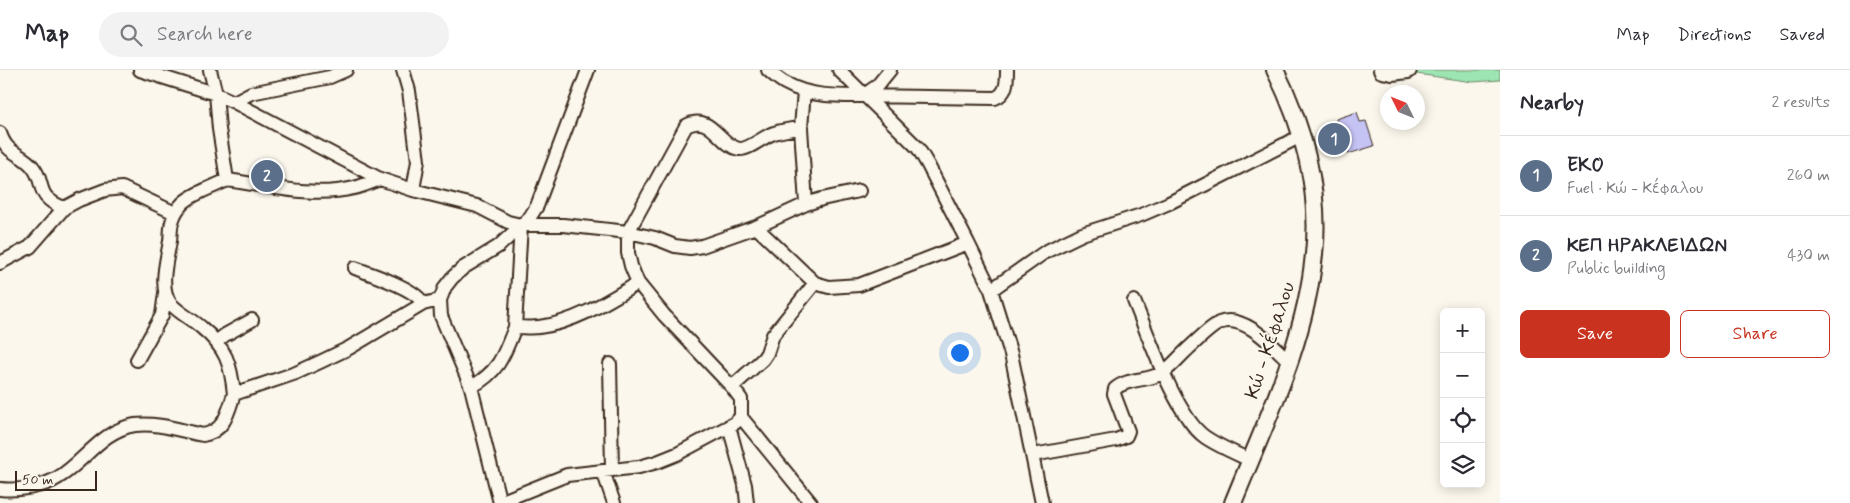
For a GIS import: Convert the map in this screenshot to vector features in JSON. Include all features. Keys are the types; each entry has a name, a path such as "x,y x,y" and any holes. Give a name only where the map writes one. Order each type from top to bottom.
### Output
{"main road":[{"name":"Κώ - Κέφαλου","path":"1233,503 1289,361 1308,299 1315,252 1314,197 1301,136 1292,109 1275,70"},
{"path":"1382,70 1392,72 1408,70"}],"street":[{"path":"140,70 216,94 234,102 380,179 413,190 476,206 508,222 521,225 563,225 628,232 655,238 676,246 690,248 702,246 756,227 806,204 859,190"},
{"path":"210,70 216,94 227,180"},
{"path":"234,102 251,93 330,77 346,70"},
{"path":"403,70 409,90 418,161 413,190"},
{"path":"588,70 537,206 530,217 499,246 463,268 452,278 445,287 440,300 441,316 471,387 500,502 559,478 639,467 657,462 677,454 735,423 742,417"},
{"path":"768,70 786,84 804,91 833,96 995,98 1004,92 1007,70"},
{"path":"839,70 863,96 887,116 918,148 991,290 1011,354 1042,503"},
{"path":"863,96 877,86 890,70"},
{"path":"804,91 801,128 806,204"},
{"path":"801,128 772,134 748,147 740,149 733,146 701,122 693,122 686,126 628,232 628,253 638,282 664,314 732,387 741,399 742,417 810,503"},
{"path":"0,132 7,146 14,154 32,166 37,174 43,193 48,199 55,205 64,208"},
{"path":"991,290 1044,252 1082,234 1112,226 1169,203 1301,136"},
{"path":"137,360 162,315 165,293 165,267 172,221 175,213 192,197 227,180 296,192 324,192 355,188 380,179"},
{"path":"0,262 30,247 64,208 78,200 105,190 122,188 165,210 175,213"},
{"path":"471,387 483,381 498,366 515,327 521,225"},
{"path":"756,227 816,283 829,287 859,285 968,243"},
{"path":"355,268 417,296 422,304"},
{"path":"515,327 538,327 564,321 598,306 638,282"},
{"path":"732,387 763,359 773,335 816,283"},
{"path":"0,489 11,490 45,484 71,468 97,444 117,432 133,426 149,424 203,435 212,434 221,427 234,394 232,372 227,357 216,342 201,327 170,304 165,293"},
{"path":"234,394 296,373 349,348 422,304 440,300"},
{"path":"1134,301 1164,372 1185,414 1204,436 1250,460"},
{"path":"216,342 252,320"},
{"path":"1033,455 1116,440 1126,436 1128,431 1114,394 1115,389 1123,384 1164,372 1205,332 1220,322 1231,320 1240,322 1267,340 1289,361"},
{"path":"610,364 607,470 614,503"},
{"path":"729,426 746,485 747,503"}],"green space":[{"path":"1388,70 1500,70 1500,80 1473,82"}],"building":[{"path":"1357,112 1360,122 1366,121 1374,146 1348,154 1344,144 1327,149 1324,136 1340,132 1336,119"}],"place":[{"name":"EKO","path":"1334,139"},
{"name":"ΚΕΠ ΗΡΑΚΛΕΙΔΩΝ","path":"267,176"}]}
